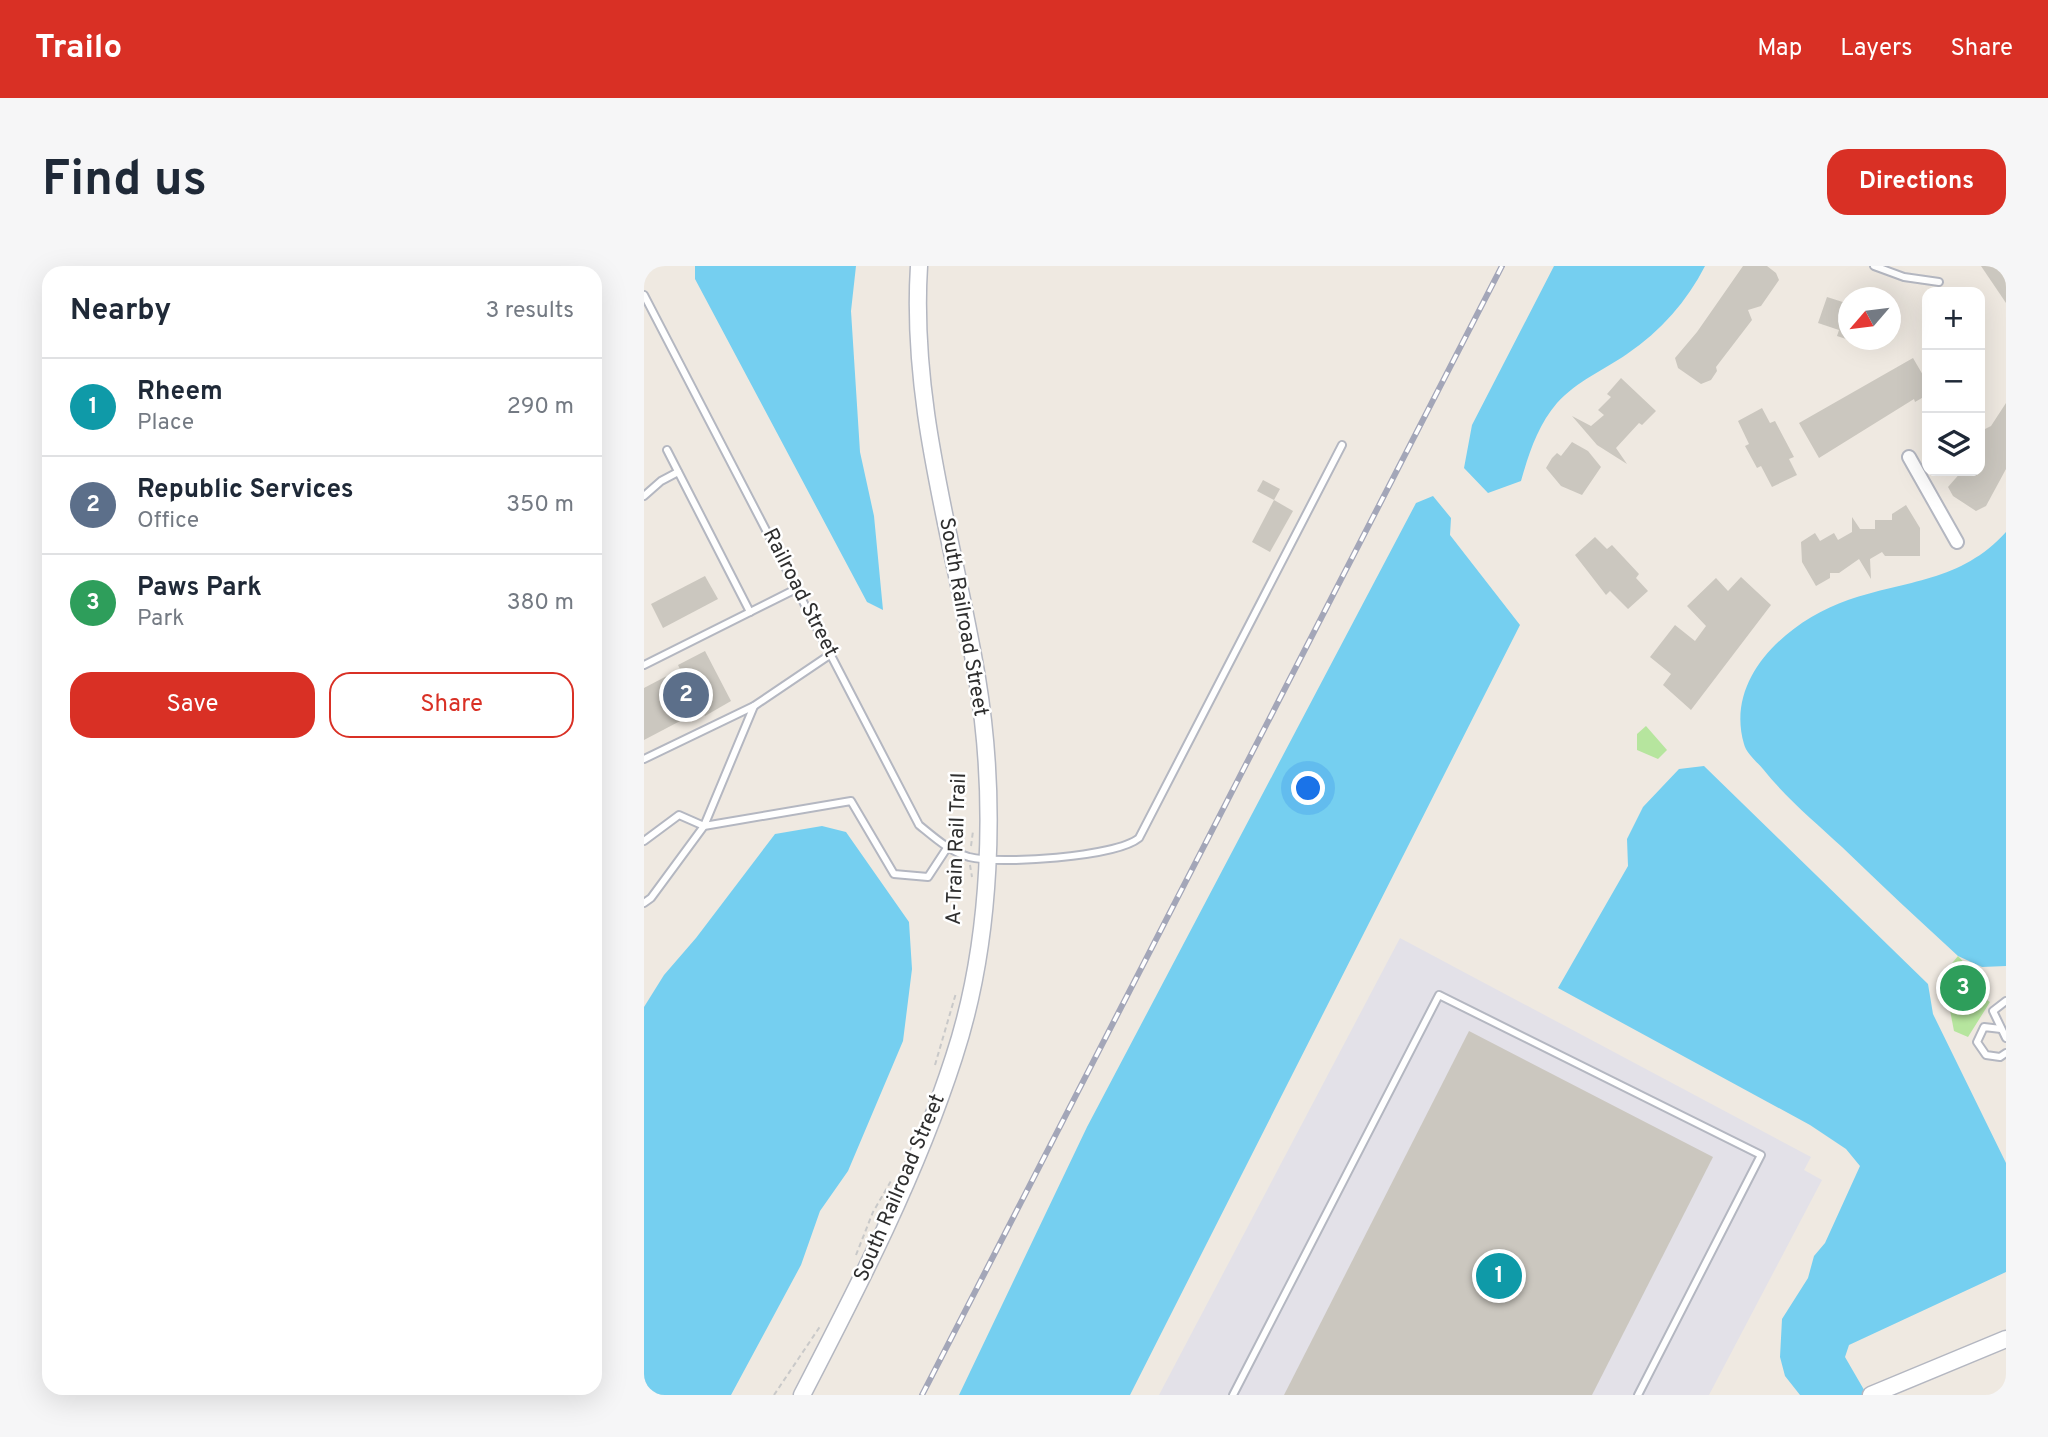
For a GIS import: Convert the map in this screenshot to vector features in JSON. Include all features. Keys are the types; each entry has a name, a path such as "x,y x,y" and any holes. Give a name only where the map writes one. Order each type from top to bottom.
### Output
{"street":[{"name":"South Railroad Street","path":"802,1395 887,1230 955,1056 983,928 988,805 978,680 926,427 916,322 919,266"},
{"path":"1909,457 1957,542"},
{"path":"1871,1395 1896,1387 2006,1339"}],"lane":[{"path":"1874,266 1904,277 1938,282"},
{"name":"Railroad Street","path":"644,295 919,825 947,848 985,860 1091,853 1130,846 1139,838 1342,445"},
{"path":"667,450 750,612"},
{"path":"644,496 661,481 678,472"},
{"path":"644,665 798,588"},
{"path":"644,759 754,706 831,654"},
{"path":"644,903 652,898 704,826 754,706"},
{"path":"644,841 679,815 704,826 851,801 894,874 928,877 947,848"},
{"path":"1233,1395 1439,996 1761,1155 1638,1395"},
{"path":"2006,1001 1993,1011 2006,1038"},
{"path":"2001,1029 1984,1027 1977,1042 1986,1055 2000,1058 2006,1053"}],"path":[{"name":"A-Train Rail Trail","path":"972,882 969,856 974,829"},
{"path":"935,1067 957,987"},
{"path":"855,1258 873,1212 891,1181"},
{"path":"774,1395 823,1323"}],"shaded area":[{"path":"1400,938 1811,1157 1804,1170 1822,1180 1709,1395 1159,1395"}],"green space":[{"path":"1646,726 1667,750 1658,759 1637,750 1637,734"},
{"path":"1958,956 1979,979 1982,997 1990,1002 1968,1037 1954,1031 1943,974"}],"water":[{"path":"695,266 856,266 851,311 860,452 874,516 883,610 867,602 695,279"},
{"path":"1554,266 1705,266 1690,291 1662,325 1627,354 1573,388 1557,403 1539,430 1521,481 1488,493 1464,468 1472,425"},
{"path":"1433,496 1451,518 1450,535 1520,625 1130,1395 959,1395 1087,1127 1416,503"},
{"path":"2006,532 2006,966 1982,967 1958,956 1781,790 1747,751 1740,719 1744,696 1753,674 1784,636 1804,621 1848,600 1952,570 1989,548"},
{"path":"1704,766 1928,984 1933,1014 2006,1163 2006,1272 1849,1345 1845,1357 1867,1395 1800,1395 1785,1376 1780,1357 1782,1319 1808,1278 1814,1256 1825,1243 1860,1166 1846,1149 1810,1125 1558,988 1628,866 1627,839 1643,807 1679,769"},
{"path":"822,826 846,832 909,922 912,969 903,1041 848,1171 820,1211 801,1265 731,1395 644,1395 644,1007 664,975 696,938 775,834"}],"building":[{"path":"1743,266 1767,266 1776,273 1779,280 1761,306 1748,310 1752,320 1716,367 1717,371 1711,380 1701,384 1678,368 1675,358 1697,332"},
{"path":"1981,266 2006,266 2006,303"},
{"path":"1827,297 1838,300 1838,330 1818,323"},
{"path":"1913,358 1922,373 1922,398 1915,402 1914,399 1819,458 1799,423"},
{"path":"1621,378 1656,411 1642,425 1639,423 1616,448 1627,464 1597,445 1572,416 1591,426 1604,415 1598,410 1611,397 1607,394"},
{"path":"2006,403 2006,469 1986,506 1976,511 1953,496 1948,487 1958,476 1985,476 1985,429 1991,426"},
{"path":"1762,408 1770,423 1775,421 1794,457 1789,459 1797,475 1772,487 1761,466 1757,468 1745,446 1749,444 1738,421"},
{"path":"1572,442 1588,451 1601,467 1582,495 1561,486 1546,468 1557,453 1561,456"},
{"path":"1263,480 1280,489 1274,500 1257,491"},
{"path":"1274,500 1293,511 1270,552 1252,542"},
{"path":"1906,505 1920,528 1920,556 1885,556 1882,552 1870,559 1871,579 1859,559 1839,573 1830,573 1830,578 1816,586 1802,562 1801,542 1815,533 1820,541 1834,533 1838,540 1852,532 1852,517 1860,529 1875,529 1875,520 1892,520 1892,514"},
{"path":"1595,537 1607,549 1612,545 1639,574 1636,578 1648,591 1628,609 1610,591 1606,595 1575,555"},
{"path":"705,576 718,599 663,628 651,604"},
{"path":"1741,577 1771,605 1691,710 1663,685 1671,674 1650,657 1675,625 1695,641 1706,626 1687,606 1716,578 1728,591"},
{"path":"705,651 731,701 705,716 701,710 644,740 644,688 680,669 678,665"},
{"path":"1469,1031 1713,1157 1592,1395 1284,1395"}],"railway":[{"path":"922,1395 1502,266"}],"place":[{"name":"Republic Services","path":"686,695"},
{"name":"Paws Park","path":"1963,988"},
{"name":"Rheem","path":"1499,1276"}]}
